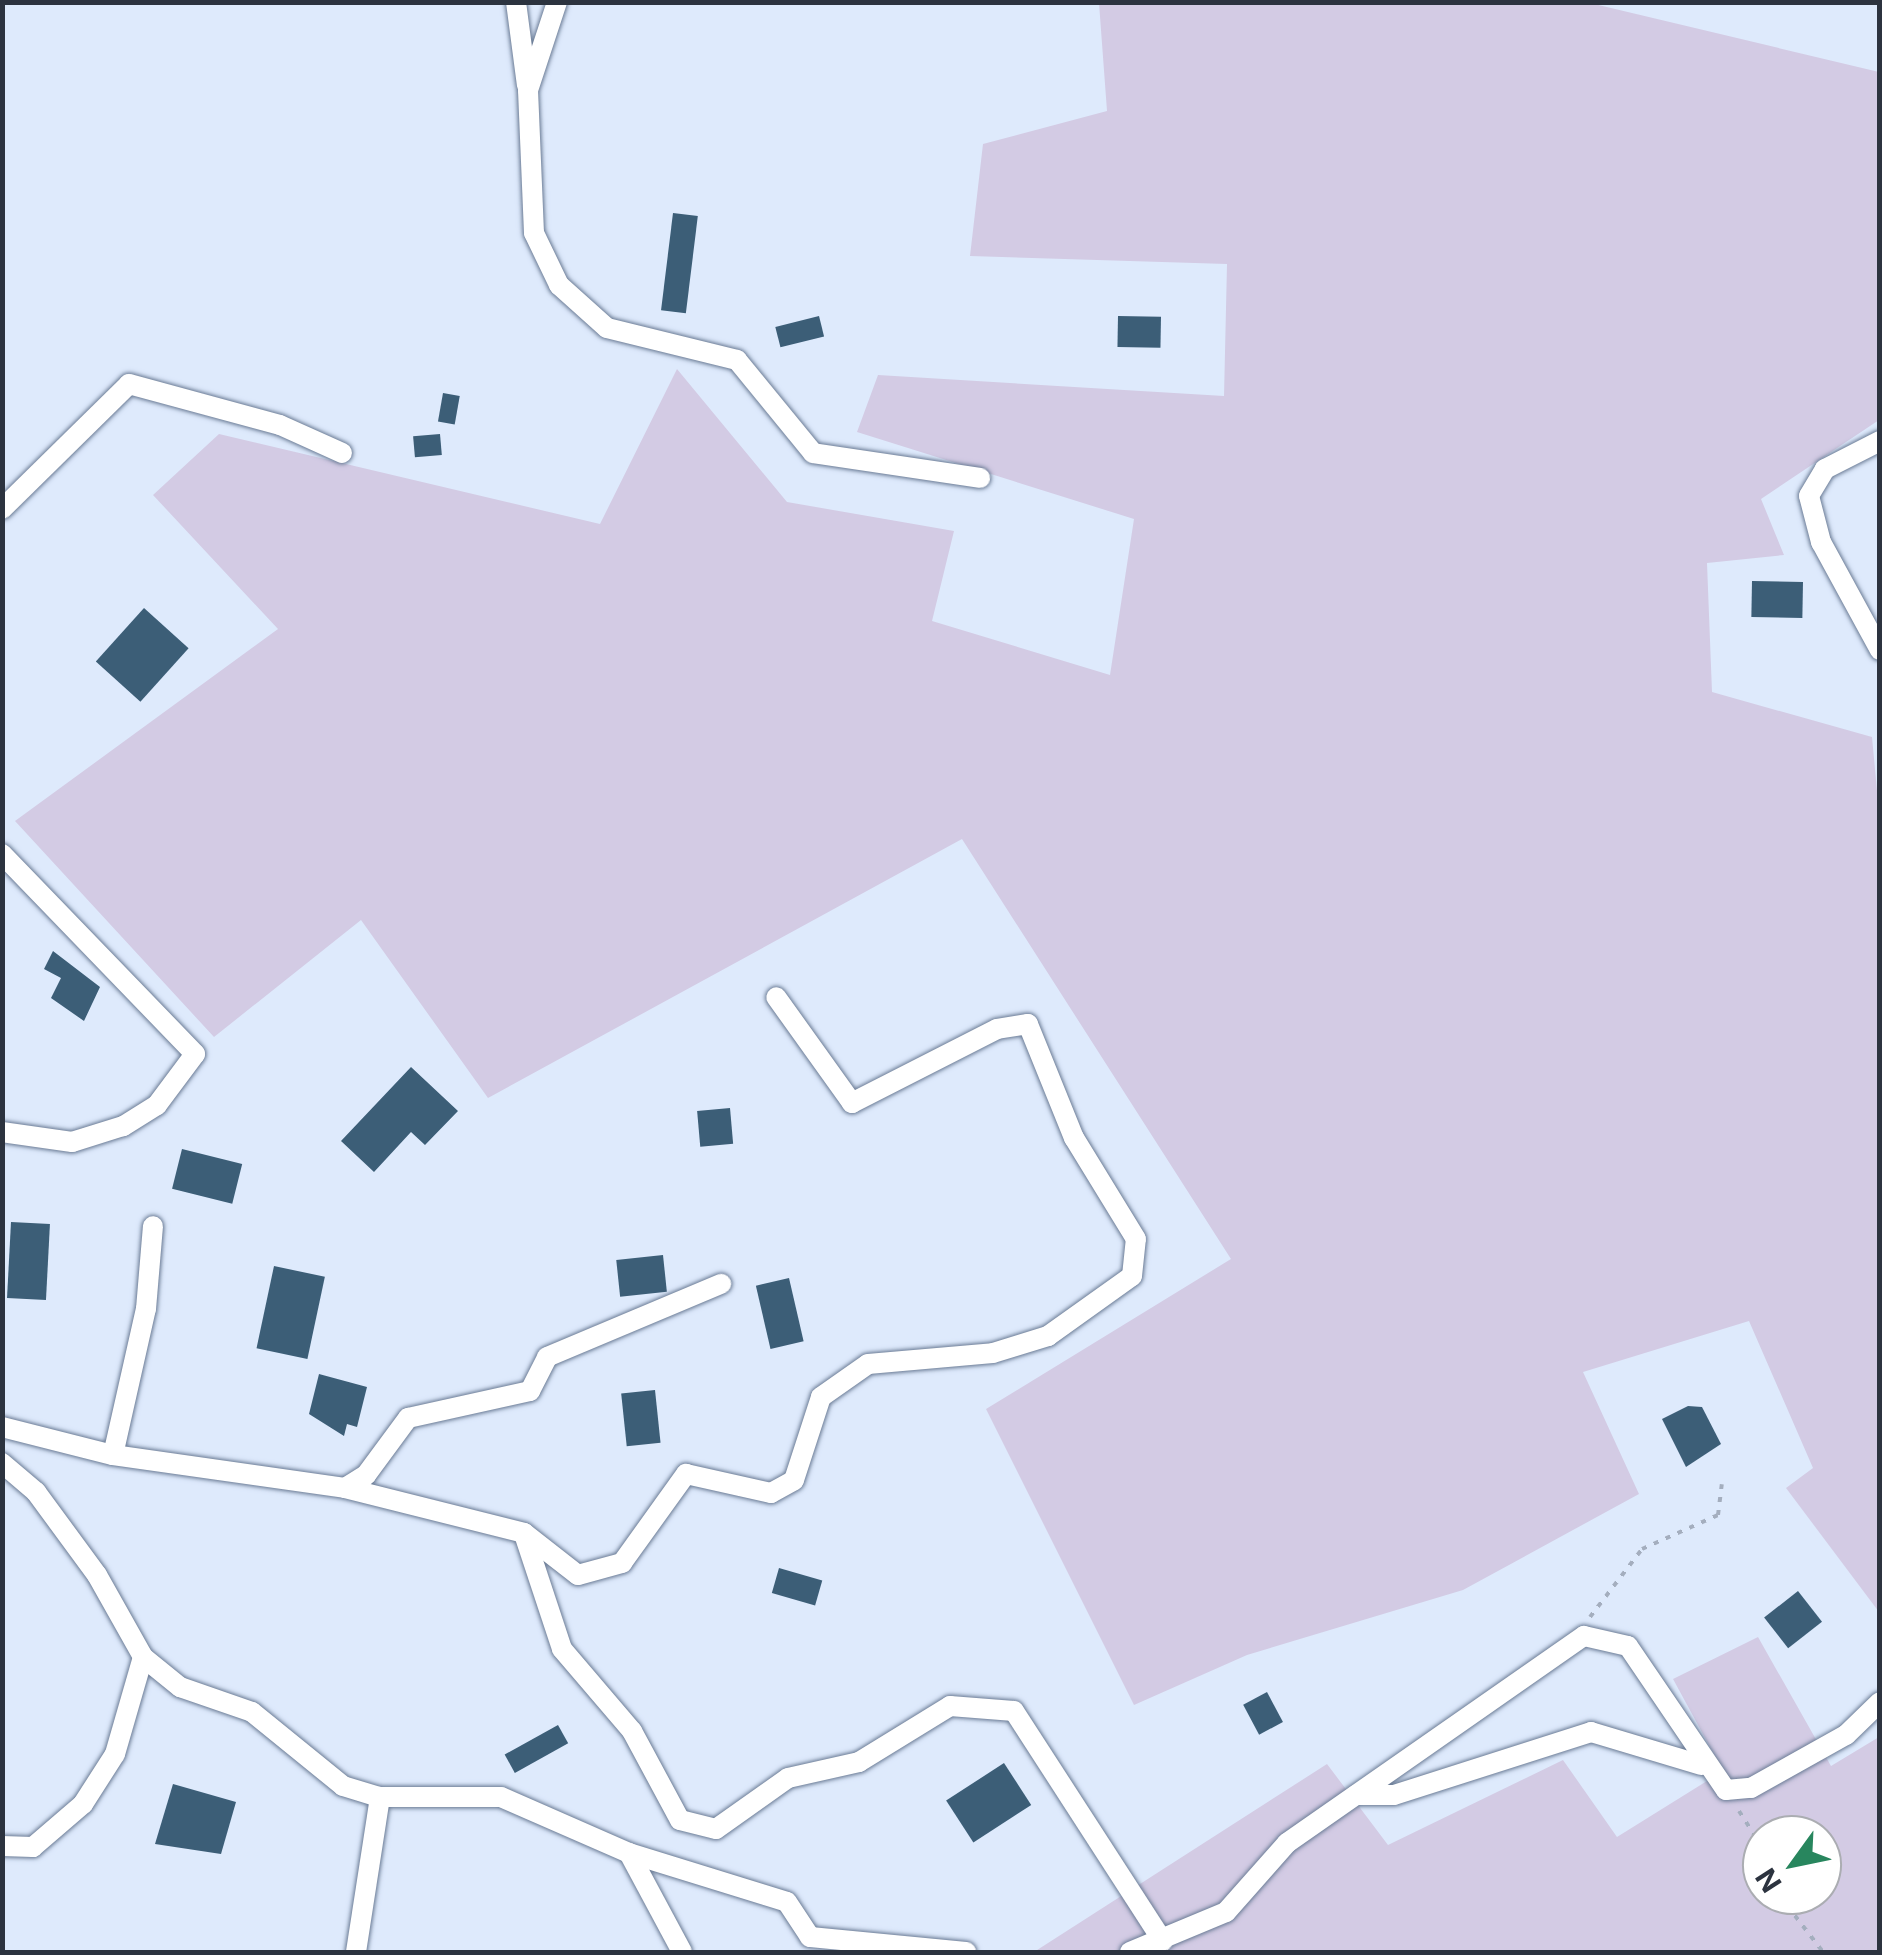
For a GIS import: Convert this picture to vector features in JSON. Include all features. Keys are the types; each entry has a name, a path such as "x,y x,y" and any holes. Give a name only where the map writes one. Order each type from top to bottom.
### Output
{"street":[{"path":"516,2 528,90 534,233 558,285 607,328 736,360 812,453 980,478"},
{"path":"528,90 557,2"},
{"path":"2,509 16,506 129,384 280,425 342,453"},
{"path":"1880,441 1825,469 1808,496 1821,542 1880,650"},
{"path":"2,854 195,1054 157,1105 123,1126 72,1142 2,1132"},
{"path":"2,1428 112,1455 345,1488 524,1532 578,1575 622,1563 686,1474 772,1493 794,1480 821,1398 868,1364 993,1353 1048,1336 1132,1276 1136,1239 1074,1138 1028,1024 946,1052 852,1103 776,998"},
{"path":"112,1455 146,1310 153,1226"},
{"path":"345,1488 366,1475 408,1418 530,1391 546,1357 721,1284"},
{"path":"2,1463 67,1534 144,1658 180,1688 252,1712 308,1765 380,1797 501,1797 630,1853 787,1902 812,1944 966,1952"},
{"path":"524,1532 562,1649 632,1731 680,1820 716,1829 788,1778 858,1762 950,1706 1014,1711 1163,1941"},
{"path":"1130,1952 1226,1912 1288,1842 1584,1636 1628,1646 1701,1765 1726,1790 1751,1788 1863,1725 1880,1702"},
{"path":"2,1846 33,1847 83,1804 115,1754 144,1658"},
{"path":"1356,1795 1394,1795 1591,1732 1701,1765"},
{"path":"356,1952 380,1797"},
{"path":"630,1853 682,1952"}],"path":[{"path":"1584,1636 1594,1606 1642,1548 1718,1515 1722,1484"},
{"path":"1726,1790 1742,1815"},
{"path":"1794,1915 1823,1952"}],"shaded area":[{"path":"1099,3 1590,3 1879,72 1879,420 1761,499 1784,555 1707,563 1712,692 1872,737 1880,823 1879,1612 1786,1488 1813,1468 1749,1321 1583,1372 1639,1494 1463,1590 1247,1655 1134,1705 986,1409 1231,1259 962,839 488,1098 361,920 214,1037 15,821 278,629 153,495 219,434 600,524 677,369 787,502 954,531 932,621 1110,675 1134,519 857,432 878,375 1224,396 1227,264 970,256 983,144 1107,111"},
{"path":"1758,1637 1831,1766 1879,1737 1879,1952 1034,1952 1327,1764 1388,1845 1563,1760 1617,1837 1723,1771 1673,1679"}],"building":[{"path":"673,213 698,216 686,313 661,310"},
{"path":"819,316 824,336 780,347 775,327"},
{"path":"1118,316 1161,317 1160,348 1117,347"},
{"path":"443,393 460,396 455,425 438,422"},
{"path":"440,434 442,455 415,457 413,436"},
{"path":"1752,581 1803,582 1802,618 1751,617"},
{"path":"144,608 189,648 140,702 96,662"},
{"path":"53,951 100,987 84,1021 51,998 61,978 44,969"},
{"path":"411,1067 458,1111 425,1145 411,1132 374,1172 341,1141"},
{"path":"730,1108 733,1144 700,1147 697,1111"},
{"path":"182,1149 242,1164 232,1204 172,1189"},
{"path":"11,1222 50,1224 46,1300 7,1298"},
{"path":"663,1255 667,1292 620,1297 616,1260"},
{"path":"274,1266 325,1277 307,1359 257,1348"},
{"path":"789,1278 804,1341 770,1349 756,1286"},
{"path":"319,1374 367,1387 357,1427 347,1424 344,1436 309,1414"},
{"path":"655,1390 661,1443 627,1446 621,1394"},
{"path":"1688,1406 1702,1407 1721,1444 1686,1467 1662,1419"},
{"path":"779,1568 822,1580 815,1605 772,1593"},
{"path":"1798,1591 1822,1622 1788,1648 1764,1617"},
{"path":"1267,1692 1283,1722 1259,1735 1243,1705"},
{"path":"558,1725 568,1743 515,1773 505,1755"},
{"path":"1004,1763 1031,1805 973,1843 946,1801"},
{"path":"173,1784 236,1802 221,1854 155,1844"}]}
